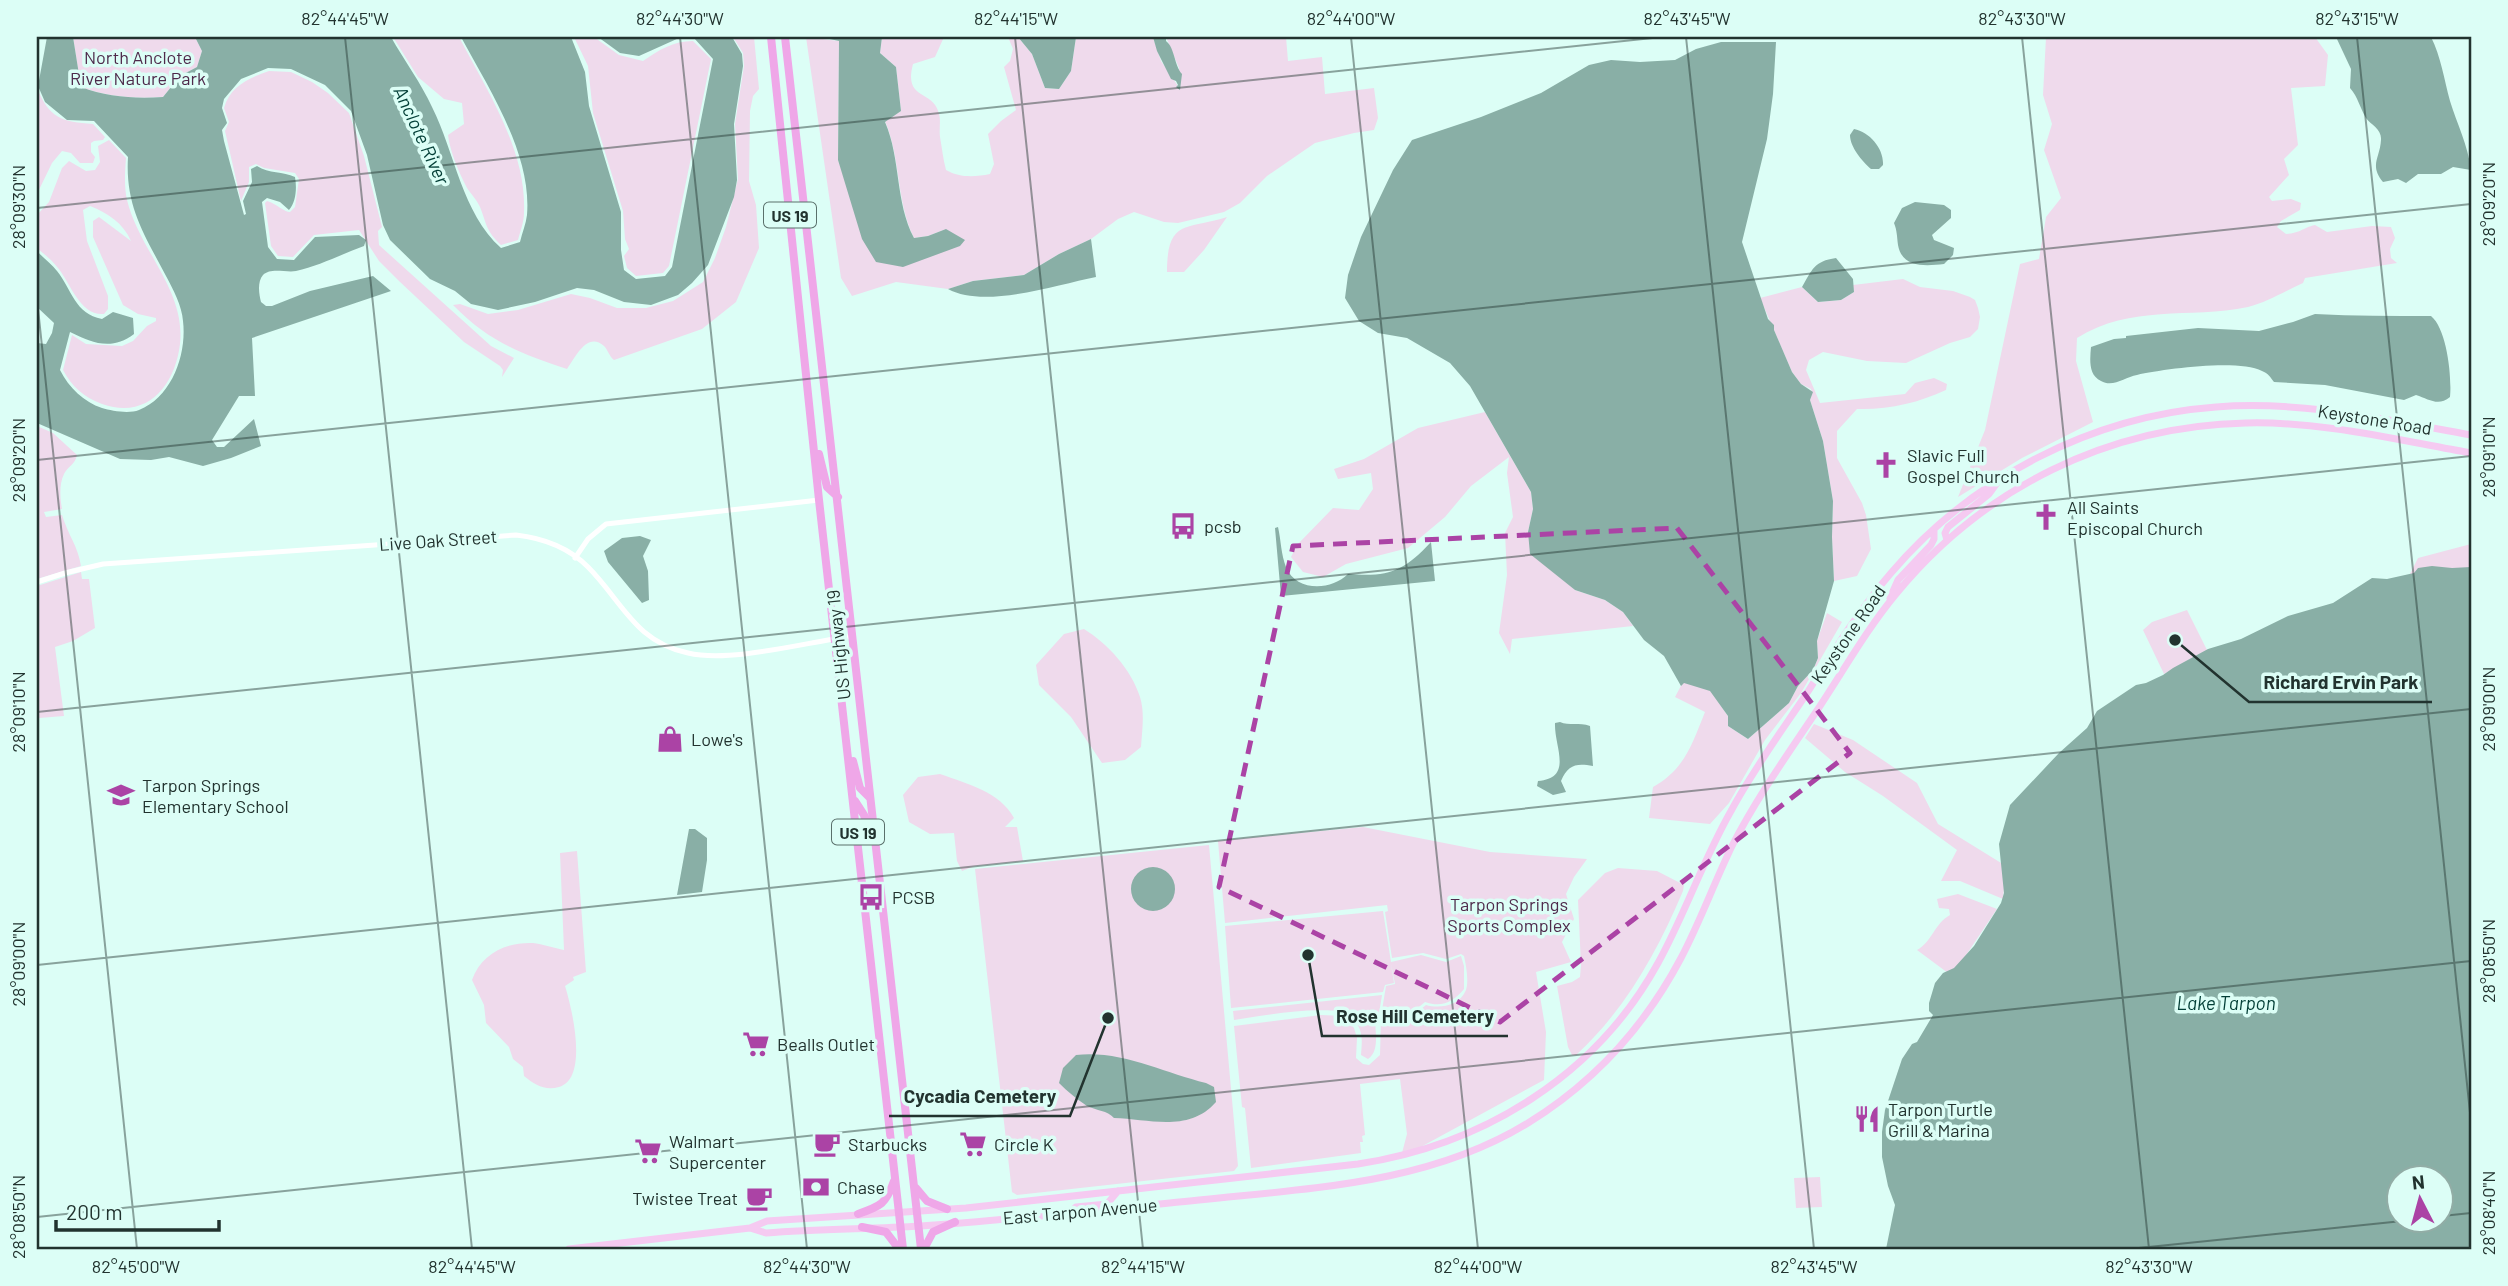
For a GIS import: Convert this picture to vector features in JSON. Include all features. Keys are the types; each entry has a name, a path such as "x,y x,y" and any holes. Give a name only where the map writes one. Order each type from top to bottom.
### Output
{"highway":[{"name":"US Highway 19","path":"771,37 819,500 901,1226 901,1249"},
{"name":"US Highway 19","path":"785,37 923,1249"},
{"path":"813,430 827,487 838,497"},
{"path":"848,749 857,771 860,788 870,798"},
{"path":"854,800 864,815 878,870"},
{"path":"859,1214 884,1202 895,1178"},
{"path":"914,1182 927,1201 947,1209"},
{"path":"923,1249 933,1232 955,1222"},
{"path":"862,1227 883,1230 901,1249"}],"main road":[{"name":"Keystone Road","path":"1406,1155 1469,1134 1513,1112 1572,1069 1611,1030 1636,999 1657,965 1712,846 1748,783 1873,594 1934,529 1999,479 2047,453 2093,434 2152,417 2212,407 2265,405 2322,409 2471,435"},
{"name":"Keystone Road","path":"1410,1173 1464,1155 1502,1138 1539,1116 1581,1085 1636,1028 1679,962 1722,866 1748,817 1888,605 1947,540 1986,507 2061,465 2118,443 2168,431 2220,424 2286,424 2326,428 2471,453"},
{"path":"1947,540 1945,533 1948,527 1989,494 1999,479"},
{"path":"1888,605 1898,580 1931,545 1934,529"},
{"name":"East Tarpon Avenue","path":"569,1249 750,1228 766,1221 947,1209 1245,1178 1358,1164 1406,1155"},
{"name":"East Tarpon Avenue","path":"750,1228 766,1233 919,1226 1332,1185 1410,1173"},
{"path":"1068,1213 1076,1207 1107,1204 1118,1191"}],"street":[{"path":"575,558 588,540 606,524 819,500"},
{"name":"Live Oak Street","path":"37,582 103,565 508,535 545,540 575,558 595,575 643,633 685,653 712,656 735,654 853,636"}],"highlighted area":[{"path":"1677,528 1850,753 1500,1022 1219,887 1293,546"}],"green space":[{"name":"North Anclote River Nature Park","path":"73,37 195,37 202,51 197,67 180,76 163,97 121,96 81,87"},
{"path":"393,37 459,37 493,100 519,167 524,213 518,240 501,245 496,240 458,169 448,135 464,124 462,103 444,99 418,77"},
{"path":"574,37 594,37 619,55 643,61 673,44 693,41 711,59 669,266 663,273 636,276 627,268 624,256 629,249 625,239 623,211 593,113 588,66"},
{"path":"733,37 754,37 759,89 753,96 750,111 749,181 756,205 759,248 736,302 702,329 614,360 604,346 592,342 582,348 567,369 506,345 466,318 453,305 460,304 488,314 518,310 571,294 617,308 646,308 673,301 703,282 726,227 738,179 735,124 744,66 743,53"},
{"path":"806,37 839,41 838,160 876,262 946,229 914,238 908,224 894,150 885,121 901,111 896,67 880,53 882,37 944,37 935,57 913,64 912,84 936,106 946,170 962,176 990,174 994,164 988,134 1016,110 1004,67 1010,61 1013,49 1008,37 1018,37 1032,54 1045,88 1059,89 1071,71 1076,37 1153,37 1161,61 1180,89 1179,68 1166,37 1286,37 1288,61 1322,57 1325,94 1374,88 1378,118 1374,130 1315,143 1267,176 1240,203 1224,212 1178,223 1164,222 1134,212 1024,275 973,281 948,289 896,282 852,296 841,278"},
{"path":"2046,37 2315,37 2328,55 2325,86 2291,88 2298,145 2284,159 2289,175 2269,197 2272,201 2291,199 2301,203 2300,210 2281,221 2277,227 2286,234 2315,225 2327,232 2372,226 2391,227 2395,238 2390,249 2391,258 2397,263 2305,278 2303,283 2248,307 2139,316 2097,327 2077,338 2076,361 2093,422 2022,458 1958,497 1985,430 2020,264 2039,259 2046,217 2061,198 2044,150 2052,124 2043,95"},
{"path":"269,71 291,72 312,82 349,113 364,156 382,227 378,231 379,245 491,346 514,358 502,377 503,370 500,366 464,342 379,261 359,230 314,235 293,257 278,256 271,246 265,203 267,201 290,212 295,207 299,179 295,173 256,164 249,167 249,182 241,201 225,131 229,122 224,108 231,94 248,80"},
{"path":"37,88 52,112 65,120 93,124 105,137 91,143 91,152 95,157 93,163 80,163 71,153 62,151 52,163 37,194"},
{"path":"109,140 126,158 127,200 141,236 169,288 180,324 177,359 165,386 145,403 118,408 102,404 79,391 63,370 72,335 86,344 122,346 133,341 147,326 156,321 156,318 138,314 123,305 93,237 93,221 99,217 131,241 128,235 114,219 103,212 90,206 83,210 87,241 108,296 108,309 104,314 96,313 82,305 58,268 37,248 37,215 49,202 62,168 69,161 86,171 95,170 100,162 98,146"},
{"path":"1227,217 1204,250 1184,272 1167,272 1168,255 1175,234 1190,226"},
{"path":"1903,279 1920,287 1953,291 1975,300 1980,317 1978,329 1970,337 1906,363 1867,361 1823,352 1809,360 1806,370 1820,403 1905,394 1915,383 1934,378 1947,384 1946,390 1925,399 1891,407 1857,409 1837,431 1837,458 1862,503 1871,549 1857,576 1834,581 1833,501 1823,441 1810,400 1811,389 1801,384 1792,372 1760,298 1802,287 1818,302 1841,300 1854,292 1853,285"},
{"path":"1485,412 1531,492 1533,509 1528,532 1575,590 1605,600 1623,612 1633,626 1512,639 1510,654 1499,633 1507,575 1505,533 1513,517 1507,473 1509,457 1471,486 1445,517 1408,548 1346,564 1323,577 1303,572 1291,557 1297,545 1333,508 1359,510 1373,489 1371,473 1338,479 1334,469 1364,459 1418,428"},
{"path":"37,426 53,433 77,455 62,478 62,509 44,512 46,517 62,515 81,566 37,579"},
{"path":"2471,544 2471,573 2410,574 2418,558"},
{"path":"81,572 82,579 89,579 95,628 73,641 55,647 64,716 39,718 37,586"},
{"path":"2187,610 2207,650 2164,674 2143,630 2152,622"},
{"path":"1827,613 1842,622 1801,693 1765,740 1729,803 1710,824 1649,818 1653,787 1680,764 1705,712 1675,697 1683,682 1710,690 1728,716 1728,726 1748,739 1789,703 1798,686 1813,670 1818,658 1817,641"},
{"path":"1084,629 1118,658 1131,677 1142,703 1141,747 1125,760 1102,763 1071,717 1039,685 1036,665 1064,634"},
{"path":"1814,724 1853,740 1917,783 1938,824 2006,866 2003,899 1960,881 1941,881 1957,850 1845,772 1805,738"},
{"path":"940,774 992,795 1008,809 1014,818 1005,827 1017,827 1023,861 975,866 962,871 957,861 954,833 930,834 909,822 903,795 918,777"},
{"name":"Tarpon Springs Sports Complex","path":"1363,827 1490,852 1587,859 1566,894 1574,919 1562,942 1571,962 1536,972 1546,1032 1544,1080 1417,1149 1402,1153 1407,1134 1400,1079 1360,1084 1365,1135 1362,1136 1363,1142 1360,1142 1361,1153 1251,1168 1234,1026 1321,1015 1345,1016 1354,1028 1357,1038 1356,1058 1369,1065 1380,1055 1381,1018 1399,1019 1416,1013 1426,1005 1449,1005 1459,1000 1466,990 1466,968 1464,956 1461,954 1446,959 1423,953 1392,958 1385,912 1388,911 1387,905 1225,923 1218,841"},
{"path":"1209,845 1238,1166 1234,1171 1017,1195 1012,1192 975,869"},
{"path":"577,851 586,972 573,977 574,980 565,986 574,1026 576,1057 574,1071 568,1081 559,1087 545,1088 524,1076 523,1067 513,1059 509,1047 486,1023 484,1005 472,980 482,963 504,947 533,943 564,950 560,853"},
{"path":"1618,868 1657,871 1684,885 1683,891 1651,958 1625,999 1594,1037 1576,1055 1572,1055 1568,1047 1557,986 1580,977 1578,900 1605,873"},
{"path":"1958,894 1997,909 1952,976 1917,950 1950,915 1949,909 1939,908 1937,899"},
{"path":"1383,911 1391,962 1421,955 1446,962 1461,956 1464,989 1456,997 1442,1004 1425,1002 1405,1014 1381,1016 1386,986 1395,984 1391,964 1394,983 1385,985 1383,992 1231,1008 1225,926"},
{"path":"1382,995 1379,1014 1368,1010 1305,1011 1234,1020 1233,1011"},
{"path":"1368,1015 1375,1018 1376,1040 1374,1051 1368,1059 1361,1055 1360,1031 1352,1018"},
{"path":"1820,1177 1822,1207 1796,1208 1794,1178"}],"water":[{"name":"Anclote River","path":"47,37 73,37 81,87 111,95 142,98 163,97 180,76 197,67 202,51 195,37 391,37 432,107 477,218 501,248 520,242 525,225 527,192 523,169 496,100 461,37 571,37 585,72 589,106 621,212 624,270 636,279 665,276 672,267 713,59 694,38 679,38 639,56 620,53 598,37 732,37 742,54 743,66 734,124 737,180 734,197 708,265 678,295 651,305 624,302 594,290 577,288 535,302 498,310 471,304 455,291 430,279 390,240 383,225 367,155 351,111 325,85 291,69 268,68 241,79 224,99 222,108 227,123 222,130 244,215 243,201 252,182 251,169 257,166 295,177 295,195 289,210 280,202 267,198 262,202 268,247 277,259 294,260 315,237 359,235 366,240 364,246 313,266 296,271 266,273 259,285 261,302 272,306 310,291 373,276 391,291 252,338 255,396 239,396 212,440 217,447 224,447 254,419 261,446 203,466 169,457 151,460 120,459 37,423 37,343 46,344 54,323 37,307 37,251 55,268 86,312 102,319 113,312 133,318 134,334 110,344 94,342 70,332 60,370 78,394 95,405 115,411 135,411 151,404 160,395 175,373 180,360 184,334 182,315 133,205 128,157 94,121 67,120 45,102 38,86"},
{"path":"820,37 882,37 880,53 896,67 901,111 885,122 894,151 908,224 914,238 946,229 965,240 960,246 903,267 876,262 862,239 838,160 839,41"},
{"path":"1018,37 1076,37 1071,71 1059,89 1045,88 1032,54"},
{"path":"1153,37 1166,37 1182,74 1180,90 1176,87 1176,81 1171,79"},
{"path":"2336,37 2431,37 2471,170 2453,167 2441,174 2418,174 2406,183 2398,179 2383,182 2376,166 2381,136 2366,118 2350,88 2351,69"},
{"path":"1721,42 1776,42 1767,139 1742,242 1768,319 1774,325 1792,372 1801,384 1813,392 1810,400 1823,441 1833,501 1834,581 1817,641 1818,658 1813,670 1798,686 1789,703 1748,739 1728,726 1728,716 1710,691 1684,683 1681,686 1664,656 1644,640 1623,612 1605,600 1575,590 1530,554 1528,532 1533,509 1531,492 1470,386 1450,363 1407,338 1378,333 1359,321 1345,298 1348,275 1361,237 1393,170 1412,140 1541,93 1589,65 1611,60 1675,60 1696,49"},
{"path":"1854,129 1870,137 1878,147 1883,159 1883,165 1879,169 1871,169 1857,154 1850,135"},
{"path":"1915,202 1944,205 1951,210 1951,218 1932,235 1934,240 1954,248 1953,255 1944,264 1915,264 1900,253 1894,223 1902,208"},
{"path":"1091,239 1096,277 1000,296 963,295 948,289 973,281 1024,275"},
{"path":"1836,258 1853,279 1854,292 1841,300 1818,302 1802,287 1818,264"},
{"path":"2315,314 2431,316 2445,342 2450,397 2437,402 2416,395 2404,400 2325,385 2274,382 2264,372 2251,367 2219,365 2165,370 2106,383 2094,375 2091,366 2091,347 2126,336 2198,328 2259,331"},
{"path":"1278,527 1286,567 1291,575 1306,585 1324,586 1341,580 1348,574 1374,574 1394,570 1412,560 1431,542 1435,581 1281,596 1275,528"},
{"path":"640,536 651,540 643,556 648,571 649,600 642,603 608,562 604,551 622,538"},
{"name":"Lake Tarpon","path":"2432,566 2471,567 2471,1249 1886,1249 1895,1205 1882,1157 1885,1110 1902,1059 1912,1044 1917,1042 1933,1015 1929,1011 1929,1003 1935,983 1943,973 1954,968 1974,946 2001,903 2004,893 1999,844 2010,805 2059,753 2087,728 2097,711 2136,685 2163,675 2208,649 2241,639 2288,616 2333,603 2372,578 2387,579 2414,573 2418,568"},
{"path":"1555,723 1590,726 1593,766 1578,765 1570,768 1561,781 1566,792 1553,795 1537,786 1538,781 1549,779 1559,768"},
{"path":"689,829 695,829 707,838 702,892 677,895"},
{"path":"1153,867 1168,874 1175,889 1168,904 1153,911 1138,904 1131,889 1138,874"},
{"path":"1093,1054 1126,1059 1206,1083 1214,1087 1216,1102 1194,1118 1181,1121 1155,1122 1114,1118 1087,1106 1059,1083 1063,1068 1076,1055"}],"place":[{"name":"Slavic Full Gospel Church","path":"1886,465"},
{"name":"All Saints Episcopal Church","path":"2046,517"},
{"name":"pcsb","path":"1183,526"},
{"name":"Richard Ervin Park","path":"2175,640"},
{"name":"Lowe's","path":"670,739"},
{"name":"Tarpon Springs Elementary School","path":"121,795"},
{"name":"PCSB","path":"871,897"},
{"name":"Rose Hill Cemetery","path":"1308,955"},
{"name":"Cycadia Cemetery","path":"1108,1018"},
{"name":"Bealls Outlet","path":"756,1044"},
{"name":"Tarpon Turtle Grill & Marina","path":"1867,1119"},
{"name":"Starbucks","path":"827,1144"},
{"name":"Circle K","path":"973,1144"},
{"name":"Walmart Supercenter","path":"648,1151"},
{"name":"Chase","path":"816,1187"},
{"name":"Twistee Treat","path":"759,1198"}]}
